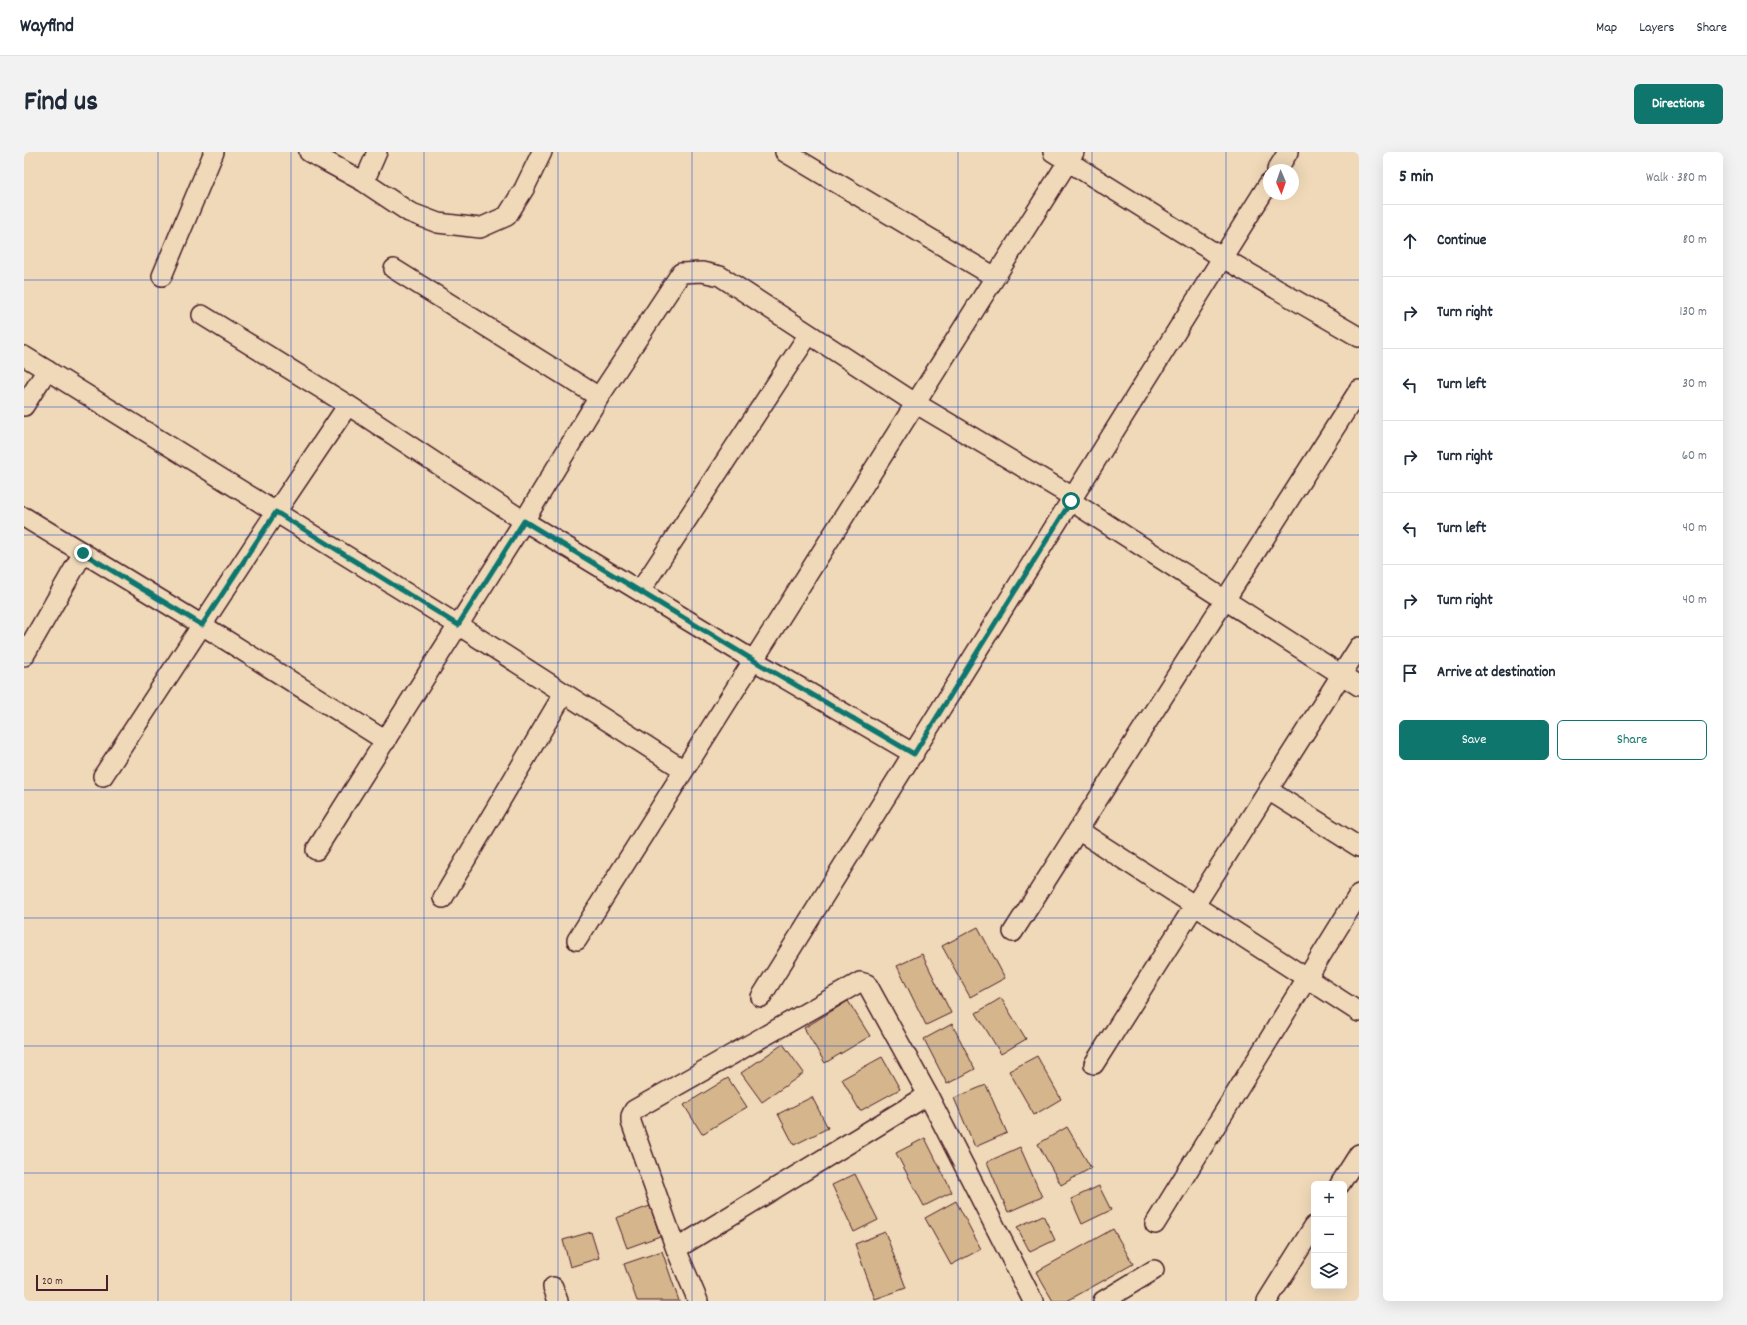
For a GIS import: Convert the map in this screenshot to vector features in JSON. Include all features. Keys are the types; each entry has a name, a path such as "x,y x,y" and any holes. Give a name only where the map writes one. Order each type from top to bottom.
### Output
{"street":[{"path":"162,276 214,152"},
{"path":"309,152 364,182 409,212 438,223 480,228 507,216 524,189 542,152"},
{"path":"364,182 377,152"},
{"path":"785,152 995,277"},
{"path":"1281,164 1288,152"},
{"path":"576,940 995,277 1065,155 1222,258 1359,337"},
{"path":"761,997 1263,193"},
{"path":"394,269 599,397"},
{"path":"316,850 524,521 599,397 681,273 702,272 720,276 915,403 1072,499 1224,601 1359,686"},
{"path":"202,315 348,405 524,521 753,660 914,754"},
{"path":"640,591 809,334"},
{"path":"24,356 458,625 684,770"},
{"path":"24,406 47,370"},
{"path":"1013,932 1359,390"},
{"path":"103,776 348,405"},
{"path":"24,517 202,625 386,741"},
{"path":"24,656 83,553"},
{"path":"1094,1064 1359,647"},
{"path":"443,898 564,693"},
{"path":"1268,790 1359,847"},
{"path":"1078,830 1195,904 1359,1012"},
{"path":"1155,1224 1359,894"},
{"path":"698,1301 676,1249 631,1122 631,1116 634,1110 860,982 867,984 928,1095 1033,1301"},
{"path":"676,1249 928,1095"},
{"path":"1342,1181 1358,1158"},
{"path":"1267,1301 1311,1231"},
{"path":"1103,1301 1154,1270"}],"building":[{"path":"978,927 1005,978 970,997 942,946"},
{"path":"922,954 951,1013 926,1025 897,966"},
{"path":"1001,998 1026,1039 1001,1054 976,1013"},
{"path":"848,1001 870,1036 825,1063 804,1028"},
{"path":"952,1024 975,1069 947,1084 924,1039"},
{"path":"783,1044 804,1073 762,1102 741,1073"},
{"path":"1037,1056 1061,1099 1034,1115 1009,1071"},
{"path":"882,1057 900,1089 860,1111 842,1079"},
{"path":"728,1078 747,1107 702,1134 684,1105"},
{"path":"986,1085 1007,1133 975,1147 954,1098"},
{"path":"812,1097 828,1128 794,1145 778,1114"},
{"path":"1067,1127 1091,1168 1061,1185 1038,1144"},
{"path":"925,1138 952,1192 924,1206 896,1153"},
{"path":"1020,1147 1042,1197 1008,1212 987,1162"},
{"path":"855,1174 878,1220 854,1232 832,1185"},
{"path":"1099,1186 1111,1210 1082,1224 1071,1199"},
{"path":"956,1201 981,1249 951,1265 925,1218"},
{"path":"650,1206 660,1236 627,1248 616,1218"},
{"path":"1043,1215 1055,1240 1030,1252 1017,1227"},
{"path":"1113,1229 1133,1264 1067,1301 1053,1301 1036,1272"},
{"path":"591,1232 599,1258 570,1267 563,1240"},
{"path":"885,1232 906,1288 875,1299 855,1244"},
{"path":"662,1251 679,1301 637,1301 624,1264"}],"route":[{"path":"83,553 202,625 276,512 458,625 524,521 753,660 914,754 1071,501"}]}
